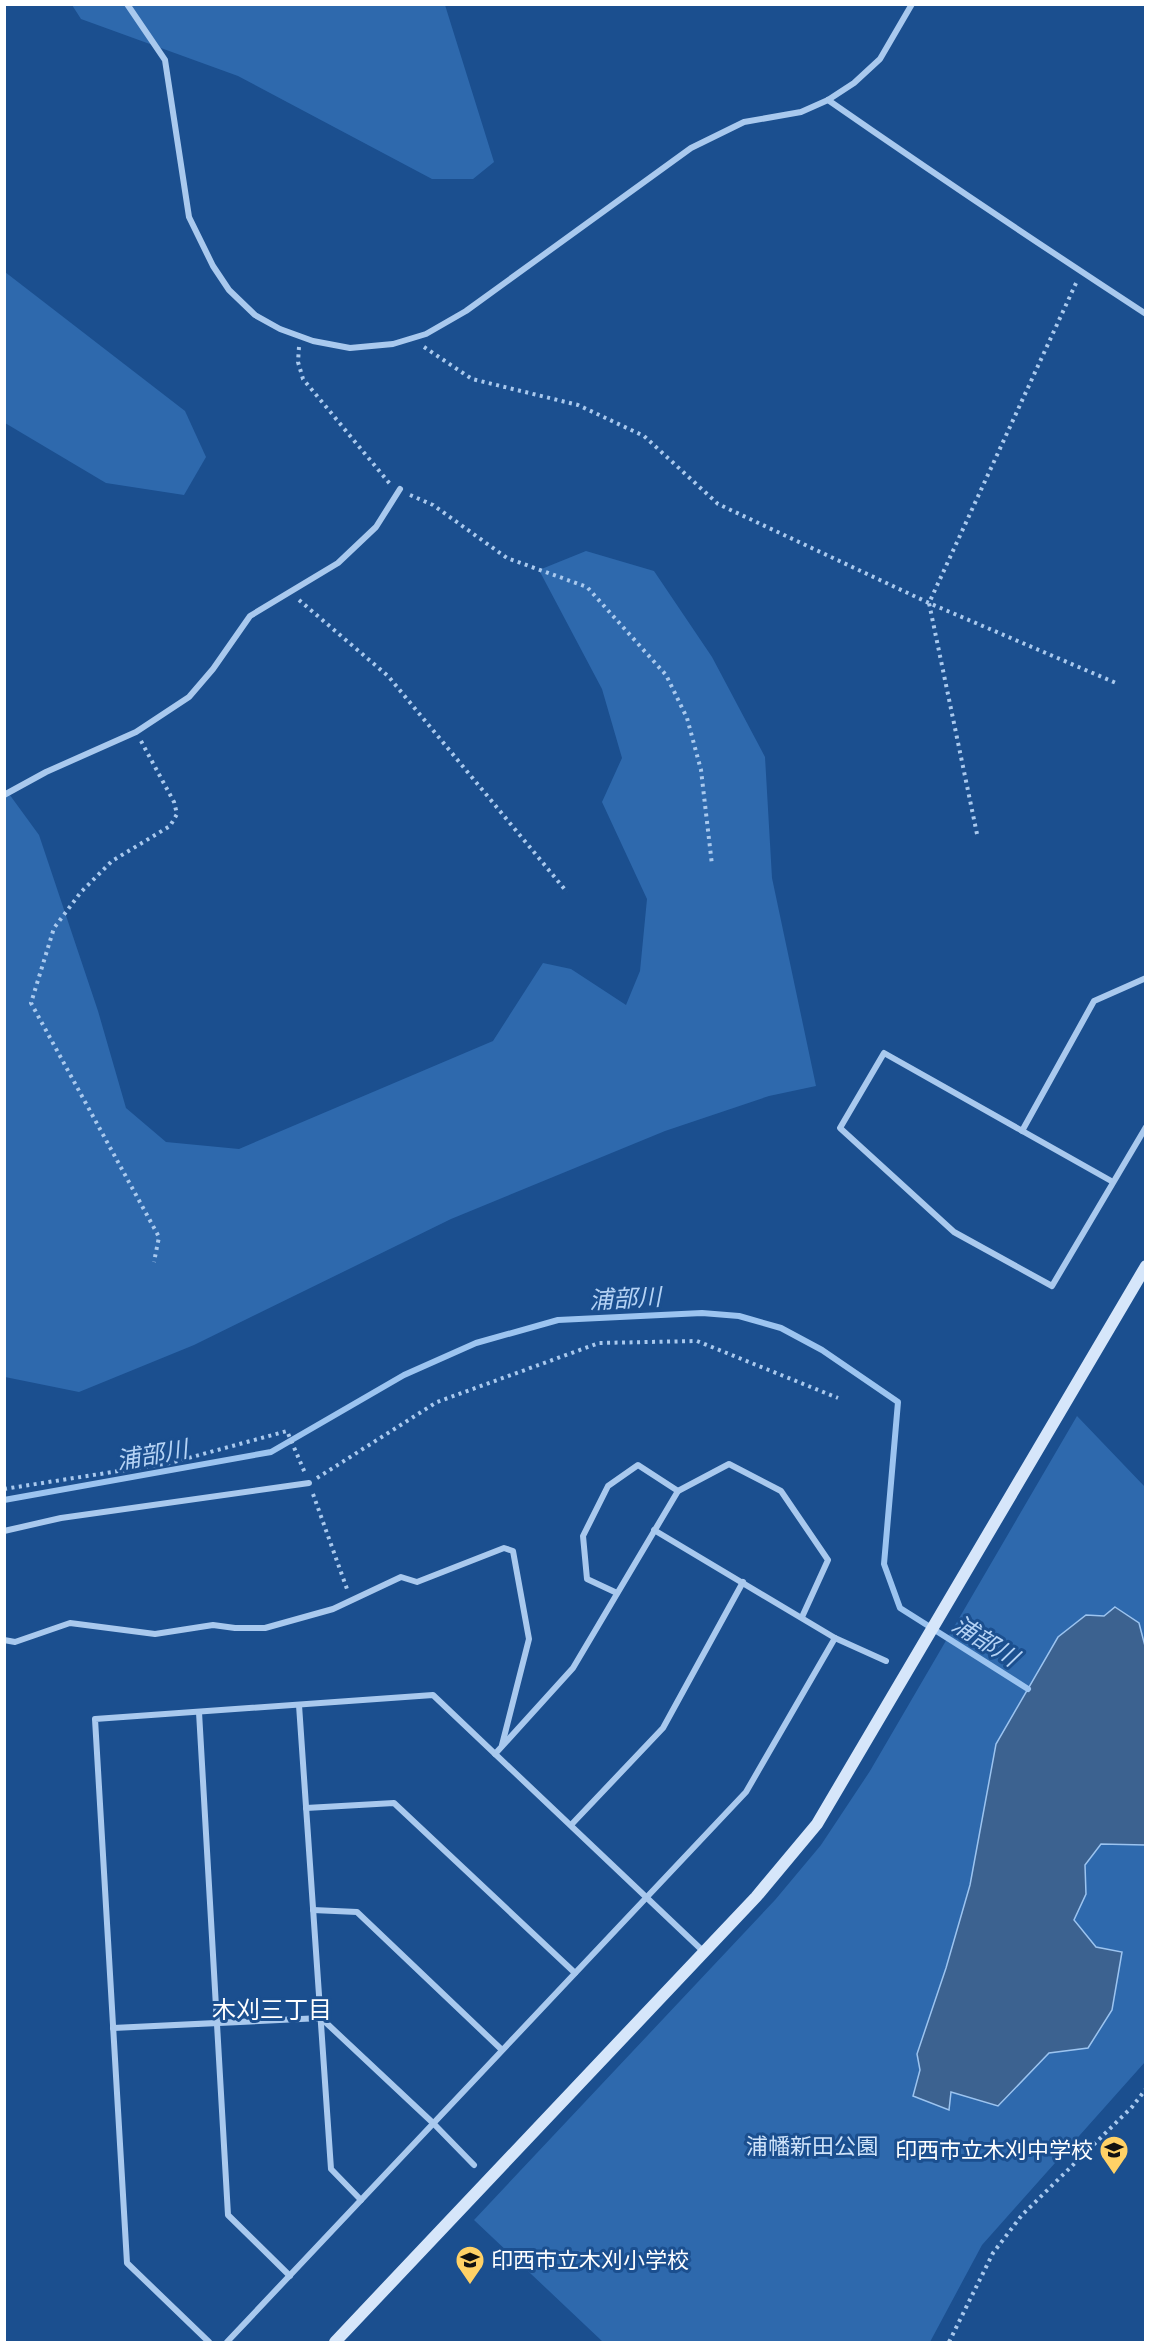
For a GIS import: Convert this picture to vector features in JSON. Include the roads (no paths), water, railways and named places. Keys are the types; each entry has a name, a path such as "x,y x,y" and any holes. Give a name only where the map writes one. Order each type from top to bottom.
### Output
{"street":[{"path":"127,4 165,60 189,217 213,266 229,290 255,315 280,329 313,341 350,348 393,344 426,333 466,311 690,148 744,122 801,112 828,100 854,83 880,59 912,4"},
{"path":"828,100 975,202 1031,236 1146,314"},
{"path":"4,795 46,772 136,732 189,697 213,669 250,616 338,563 357,547 376,527 400,489"},
{"path":"1022,1131 1094,1001 1146,978"},
{"path":"1113,1182 884,1053 840,1128 954,1232 1052,1286 1146,1127"},
{"path":"335,2343 756,1897 817,1824 1146,1266"},
{"path":"495,1754 573,1668 678,1491 729,1464 781,1491 828,1560 802,1617"},
{"path":"617,1593 587,1580 583,1536 608,1486 638,1465 678,1491"},
{"path":"4,1531 61,1518 309,1483"},
{"path":"654,1530 835,1638 886,1661"},
{"path":"4,1640 15,1642 70,1623 155,1634 213,1625 265,1628 333,1609 401,1577 417,1582 504,1548 513,1551 529,1639 502,1745"},
{"path":"571,1825 663,1728 743,1582"},
{"path":"227,2343 746,1792 835,1638"},
{"path":"209,2343 127,2263 95,1719 433,1695 704,1952"},
{"path":"299,1705 331,2169 361,2200"},
{"path":"200,1712 228,2215 290,2276"},
{"path":"306,1808 394,1803 575,1973"},
{"path":"313,1910 357,1912 502,2050"},
{"path":"113,2028 321,2018 434,2123 474,2165"}],"waterway":[{"name":"浦部川","path":"4,1500 271,1452 404,1375 476,1343 558,1320 702,1313 739,1316 781,1328 822,1350 898,1402 884,1564 900,1608 1028,1689"}],"place":[{"name":"印西市立木刈中学校","path":"1114,2176"},
{"name":"印西市立木刈小学校","path":"470,2286"}],"district":[{"name":"木刈三丁目","path":"272,2010"}],"park label":[{"name":"浦幡新田公園","path":"812,2146"}]}
